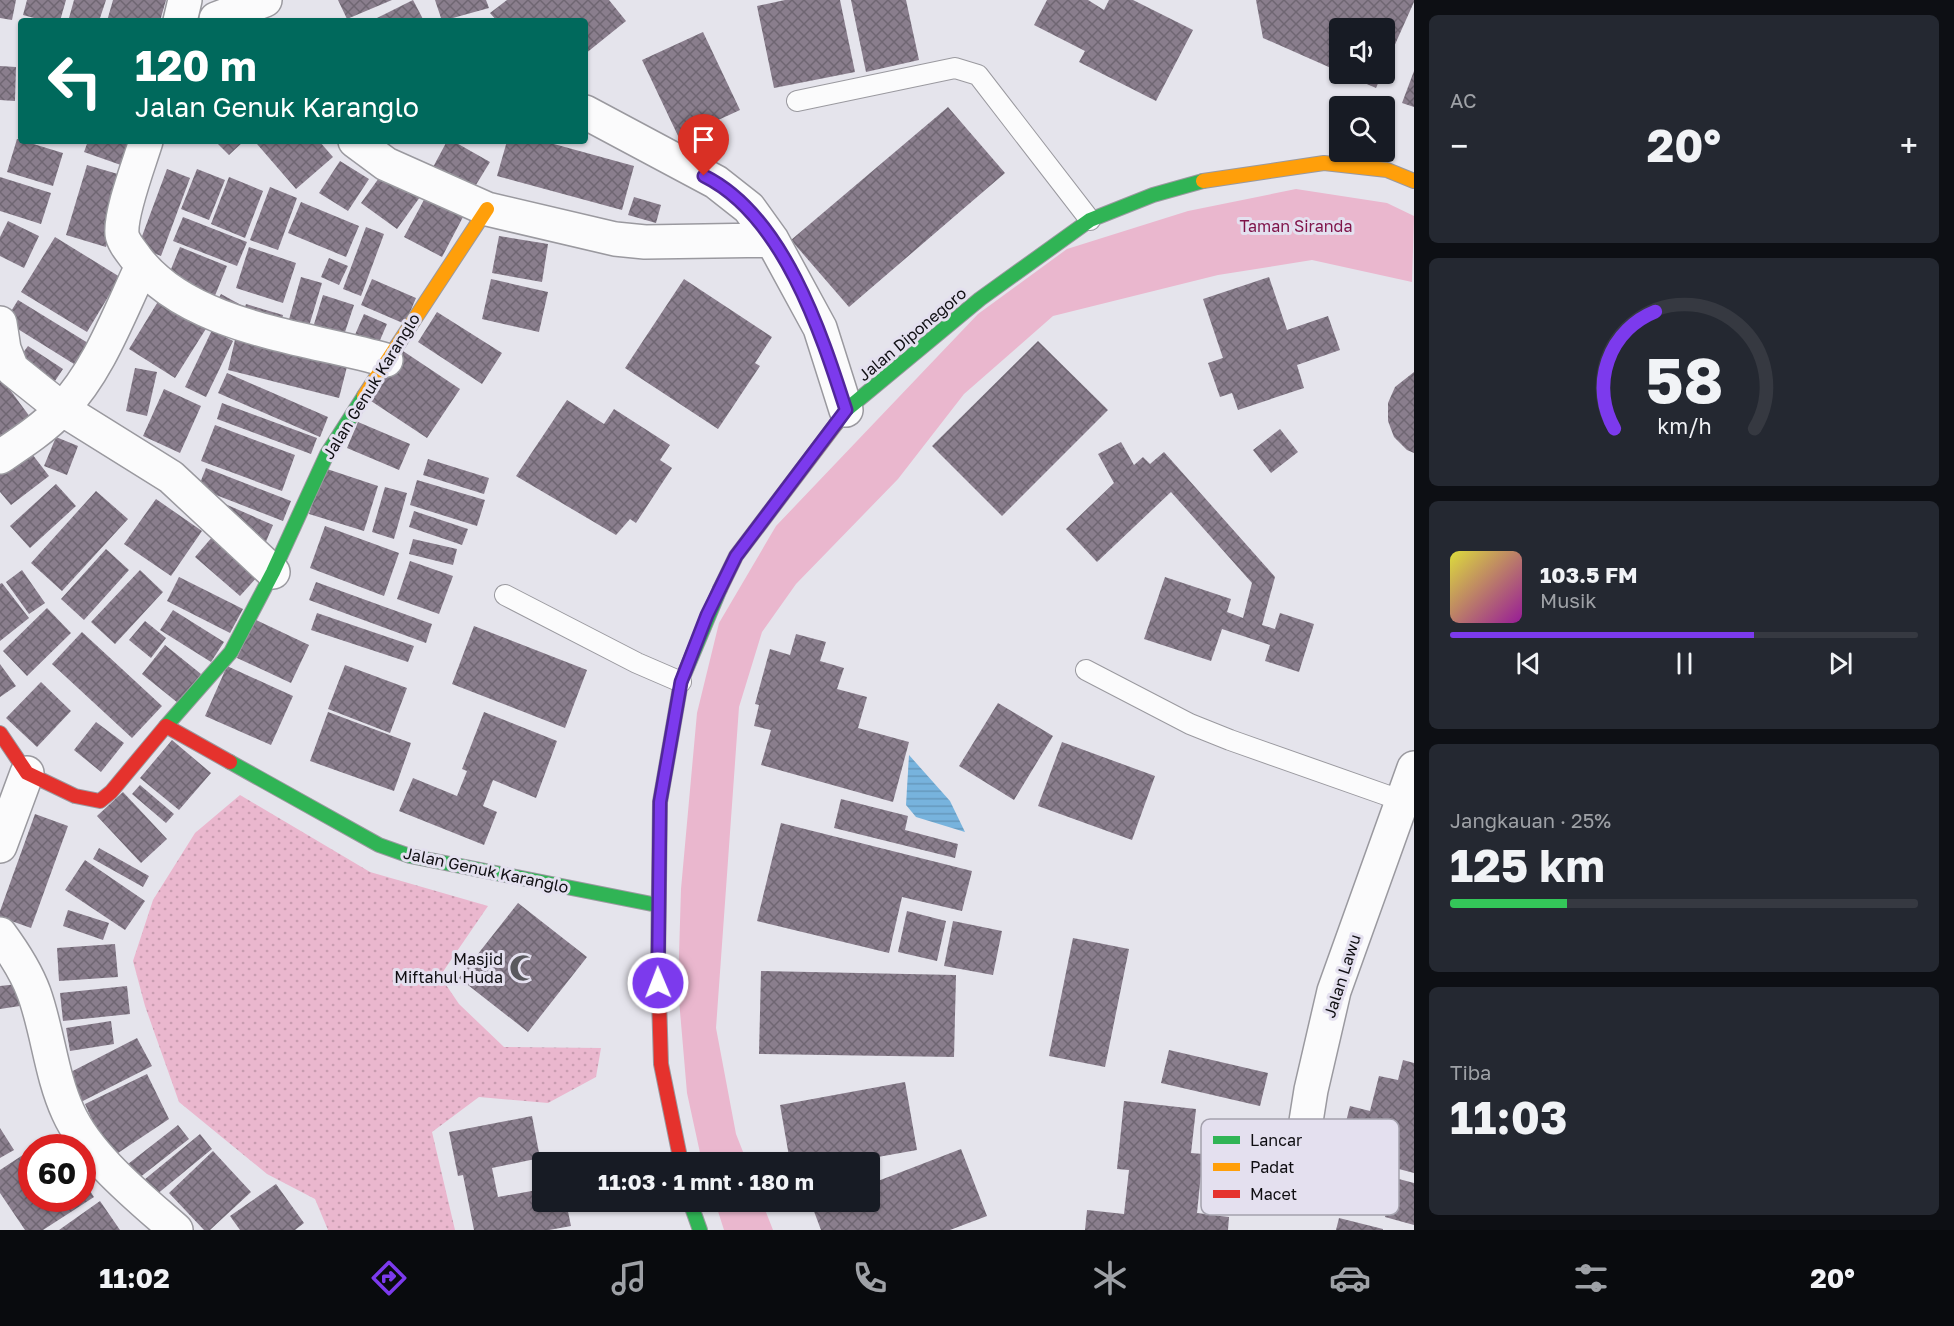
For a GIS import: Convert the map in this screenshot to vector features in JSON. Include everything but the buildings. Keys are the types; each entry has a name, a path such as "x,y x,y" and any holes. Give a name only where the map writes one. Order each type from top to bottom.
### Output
{"main road":[{"name":"Jalan Diponegoro","path":"679,1152 661,1064 657,905 660,802 681,682 707,615 736,556 846,410 980,299 1028,262 1090,220 1153,195 1216,177 1324,163 1387,170 1414,181"},
{"name":"Jalan Genuk Karanglo","path":"27,773 75,796 100,801 111,792 231,652 273,572 327,454 386,360 487,209"},
{"name":"Jalan Genuk Karanglo","path":"166,726 372,841 399,852 657,905"},
{"path":"0,733 27,773"},
{"path":"694,1212 700,1230"}],"street":[{"path":"181,18 186,0"},
{"path":"212,13 265,0"},
{"path":"588,114 716,182 749,208 772,240 820,328 846,410"},
{"path":"145,144 123,220 122,236 142,266 165,288 211,314 386,360"},
{"path":"358,144 386,164 487,209 615,239 645,242 772,240"},
{"path":"0,457 24,441 62,409 93,368 142,266"},
{"path":"0,323 4,349 12,369 62,409 171,477 273,572"},
{"name":"Jalan Lawu","path":"1306,1119 1334,991 1414,768"},
{"path":"0,846 27,773"},
{"path":"0,934 24,970 34,992 59,1089 73,1122 83,1138 132,1190 176,1230"}],"lane":[{"path":"798,101 955,68 978,75 1090,220"},
{"path":"505,595 637,663 681,682"},
{"path":"1086,670 1190,724 1403,801"}],"green space":[{"name":"Taman Siranda","path":"1296,189 1387,203 1414,216 1412,282 1312,260 1218,275 1053,316 964,394 898,479 796,584 762,632 739,707 716,1028 736,1134 743,1152 700,1152 687,1093 678,988 681,889 697,713 719,623 776,526 978,314 1067,249 1188,211"},
{"path":"240,795 370,872 488,906 440,976 459,1004 504,1047 601,1048 596,1077 548,1103 479,1097 432,1132 455,1230 328,1230 315,1199 267,1174 179,1102 145,1006 133,961 153,900 195,833"},
{"path":"718,1212 766,1212 773,1230 724,1230"}],"water":[{"path":"909,755 950,801 965,832 916,817 906,805"}],"traffic: fast":[{"path":"836,424 846,410 980,299 1090,220 1153,195 1203,181"},
{"path":"166,726 231,652 273,572 327,454 364,396"},
{"path":"658,966 660,802 681,682 720,589"},
{"path":"230,762 379,845 410,856 657,905"},
{"path":"694,1212 700,1230"}],"traffic: slow":[{"path":"1203,181 1324,163 1387,170 1414,181"},
{"path":"364,396 487,209"},
{"path":"720,589 736,556 836,424"}],"traffic: jam":[{"path":"0,733 27,773 75,796 100,801 111,792 166,726 230,762"},
{"path":"658,966 661,1064 679,1152"}],"place":[{"name":"Masjid Miftahul Huda","path":"523,968"}],"route":[{"path":"658,983 657,905 660,802 681,682 707,615 736,556 846,410 820,328 801,289 772,240 749,208 716,182 704,176"}]}
